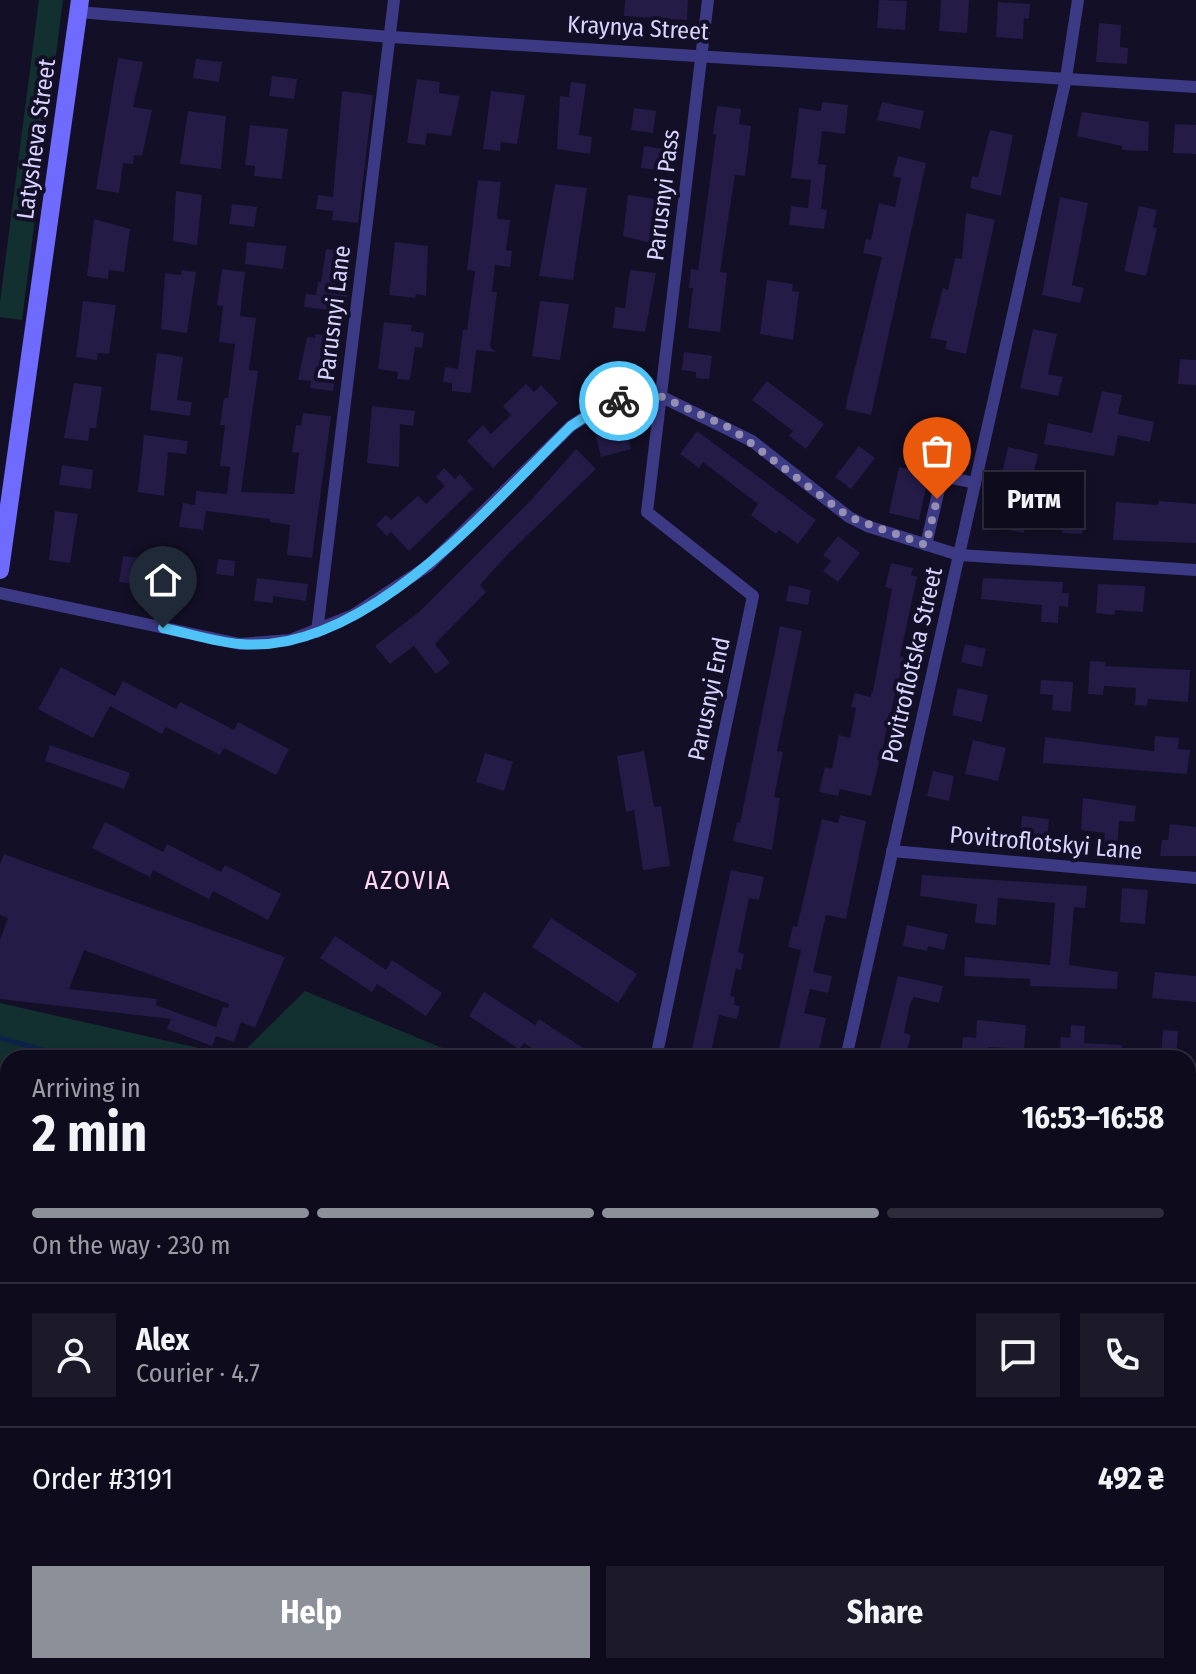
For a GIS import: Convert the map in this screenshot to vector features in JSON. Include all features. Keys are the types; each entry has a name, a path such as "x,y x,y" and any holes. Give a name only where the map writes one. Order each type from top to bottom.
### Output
{"street":[{"name":"Parusnyi Lane","path":"317,632 394,0"},
{"name":"Parusnyi Pass","path":"660,396 708,0"},
{"name":"Povitroflotska Street","path":"848,1050 1066,78 1078,0"},
{"name":"Kraynya Street","path":"79,6 391,37 1196,87"},
{"name":"Latysheva Street","path":"0,570 79,6"},
{"path":"0,593 240,644 290,640 317,632 390,594 428,566 571,426 599,408 628,398 660,396 752,441 849,517 926,545 959,555 1196,570"},
{"name":"Parusnyi End","path":"658,1050 753,596 647,512 660,396"},
{"path":"926,545 942,476 975,483"},
{"name":"Povitroflotskyi Lane","path":"892,851 1196,878"}],"green space":[{"path":"39,0 63,0 22,320 0,317 0,302"},
{"path":"305,991 447,1050 245,1050"},
{"path":"0,1003 203,1049 224,1050 0,1050"}],"building":[{"path":"625,0 688,0 687,20 624,16"},
{"path":"879,0 907,1 905,30 877,28"},
{"path":"941,0 969,0 967,33 939,31"},
{"path":"998,2 1030,4 1029,19 1024,18 1023,39 996,37"},
{"path":"1099,23 1121,25 1120,47 1128,48 1127,64 1096,62"},
{"path":"118,58 143,62 133,107 152,110 142,156 134,155 133,164 123,163 119,193 96,189"},
{"path":"196,59 222,62 219,82 193,78"},
{"path":"272,76 297,79 294,99 269,96"},
{"path":"417,79 440,82 439,93 460,96 451,136 427,133 425,145 407,143"},
{"path":"571,82 586,84 579,135 592,137 590,154 557,149 560,96 569,97"},
{"path":"342,91 373,95 358,223 332,220 333,211 316,209 318,195 333,197"},
{"path":"491,91 525,95 517,144 501,142 500,151 483,149"},
{"path":"822,102 848,105 845,134 822,131 818,164 826,165 821,209 827,210 824,229 789,225 791,206 808,208 811,180 791,178 799,108 821,111"},
{"path":"882,102 924,111 920,129 877,120"},
{"path":"717,106 741,109 739,124 751,126 745,176 735,175 720,272 727,273 720,332 688,328 693,288 689,288 691,269 698,270"},
{"path":"634,108 656,111 653,133 631,130"},
{"path":"188,111 226,116 221,169 180,164"},
{"path":"1082,112 1149,122 1148,151 1122,150 1122,146 1077,136"},
{"path":"1175,124 1196,125 1196,154 1173,153"},
{"path":"250,125 288,129 282,179 254,176 255,166 245,165"},
{"path":"990,130 1013,135 1001,196 970,188 972,176 978,177"},
{"path":"644,146 670,150 668,166 660,165 659,170 641,168"},
{"path":"898,156 926,163 871,415 845,409 882,257 863,253 866,239 871,240 879,203 895,207 901,178 893,176"},
{"path":"478,180 501,182 497,215 498,219 510,220 506,250 512,251 510,267 495,265 492,292 497,292 490,347 496,352 476,350 471,393 452,391 452,383 443,382 445,367 458,369 463,330 467,330 475,271 467,270"},
{"path":"555,184 587,188 573,280 539,276"},
{"path":"176,191 202,195 197,245 173,241"},
{"path":"628,195 664,200 658,245 623,236"},
{"path":"1060,197 1088,203 1072,285 1084,288 1080,303 1042,295"},
{"path":"232,204 257,207 254,227 229,224"},
{"path":"1139,206 1157,210 1153,227 1157,228 1146,276 1124,271"},
{"path":"966,213 995,220 966,354 945,349 947,341 930,338 943,288 948,290 955,258 962,259"},
{"path":"94,219 130,229 124,272 109,270 108,279 87,276"},
{"path":"247,242 286,246 283,269 245,264"},
{"path":"395,242 428,246 426,296 389,295"},
{"path":"326,249 353,252 351,270 338,268 335,294 347,295 345,312 304,307 306,294 316,295 318,282 321,282"},
{"path":"222,269 245,272 240,316 256,318 249,370 258,371 241,492 294,494 299,453 292,452 296,425 301,426 303,413 331,416 312,558 287,555 290,525 270,522 270,519 206,511 203,530 179,527 183,503 195,505 196,491 227,494 230,467 220,466 225,425 220,425 224,398 228,398 235,344 219,342 223,306 217,305"},
{"path":"182,270 196,272 187,333 161,329 165,273 181,275"},
{"path":"630,270 656,273 645,332 613,328 615,307 625,308"},
{"path":"767,280 793,284 792,291 799,292 793,340 760,334"},
{"path":"83,301 116,305 109,354 98,353 97,360 76,357"},
{"path":"540,301 569,304 560,360 532,356"},
{"path":"384,322 412,325 411,331 424,333 422,348 415,347 410,380 397,379 398,372 378,369"},
{"path":"1033,329 1057,334 1048,374 1063,377 1058,396 1020,388"},
{"path":"315,334 341,337 333,391 310,388 311,381 298,380 307,337 315,338"},
{"path":"684,352 712,356 709,379 696,378 696,372 682,370"},
{"path":"157,353 183,357 177,400 192,402 190,416 150,410"},
{"path":"1180,359 1196,360 1196,385 1178,384"},
{"path":"767,381 824,424 806,449 789,436 793,431 752,400"},
{"path":"74,383 102,387 96,428 90,428 88,441 64,438"},
{"path":"526,384 534,392 541,385 558,403 493,468 467,441 483,425 491,434 511,415 503,406"},
{"path":"1102,391 1122,395 1118,414 1154,422 1150,442 1118,435 1114,456 1044,444 1048,423 1092,433"},
{"path":"372,406 415,411 413,426 400,424 399,467 367,463"},
{"path":"625,428 631,449 601,457 596,437"},
{"path":"697,431 816,520 798,544 779,530 776,534 751,515 758,504 703,462 699,468 680,454"},
{"path":"144,435 188,441 186,454 168,452 164,496 138,492"},
{"path":"859,446 875,458 851,489 835,477"},
{"path":"1008,447 1038,454 1032,481 1002,474"},
{"path":"576,449 596,469 507,555 480,585 486,592 435,644 450,663 436,674 414,646 390,664 375,646 419,612 532,499"},
{"path":"62,465 93,470 91,489 59,485"},
{"path":"899,467 929,474 919,520 889,513"},
{"path":"444,468 455,479 460,474 473,489 409,551 391,532 387,536 376,525 386,515 391,520 418,496 426,504 445,486 436,477"},
{"path":"1065,489 1078,490 1077,510 1084,510 1082,534 1062,533"},
{"path":"1159,501 1196,504 1196,543 1113,540 1116,502 1158,505"},
{"path":"998,506 1028,512 1024,533 993,526"},
{"path":"55,511 78,514 70,563 49,560"},
{"path":"838,536 860,553 838,582 823,571 831,561 823,555"},
{"path":"123,556 140,558 136,584 119,582"},
{"path":"218,559 235,561 234,576 216,574"},
{"path":"891,563 913,568 911,575 917,577 900,656 904,657 871,796 840,789 838,796 819,792 825,767 832,769 839,735 850,738 856,708 851,707 855,693 870,697 873,691 892,589 885,587"},
{"path":"167,568 190,571 181,604 162,601"},
{"path":"257,578 308,584 306,601 273,596 273,603 254,601"},
{"path":"983,578 1063,582 1062,593 1069,593 1068,607 1059,606 1058,623 1041,622 1042,605 981,599"},
{"path":"1098,584 1145,586 1143,612 1115,610 1114,615 1096,613"},
{"path":"789,585 811,590 808,605 786,601"},
{"path":"780,626 802,631 777,751 783,752 774,797 780,798 772,850 733,841 737,822 740,823"},
{"path":"965,644 986,649 982,667 961,662"},
{"path":"1090,661 1106,662 1105,666 1190,670 1188,702 1148,699 1147,706 1135,705 1136,688 1104,686 1103,695 1088,694"},
{"path":"61,667 115,696 123,681 176,709 180,702 234,730 238,722 289,749 276,775 224,748 220,755 166,727 162,734 110,706 93,738 38,709"},
{"path":"1041,680 1073,682 1071,712 1052,710 1053,695 1040,694"},
{"path":"958,688 988,695 982,722 952,715"},
{"path":"1155,736 1179,738 1178,749 1190,750 1187,774 1043,763 1045,737 1154,751"},
{"path":"973,740 1006,748 998,781 965,774"},
{"path":"50,745 130,773 124,789 45,761"},
{"path":"644,751 654,807 661,806 670,866 643,870 634,810 626,812 617,756"},
{"path":"485,753 513,762 504,791 476,782"},
{"path":"933,771 954,776 949,801 927,796"},
{"path":"1083,798 1136,806 1134,822 1119,821 1117,848 1103,847 1105,833 1081,830"},
{"path":"840,815 866,821 846,919 826,915 813,972 832,976 828,993 810,989 804,1013 826,1018 819,1050 779,1050 801,950 788,947 793,926 797,927 822,819 838,823"},
{"path":"1022,816 1049,819 1047,842 1020,840"},
{"path":"105,822 163,852 167,844 221,872 225,865 281,894 268,920 213,891 209,899 153,870 150,877 92,848"},
{"path":"1170,824 1196,827 1196,856 1160,856 1162,840 1168,840"},
{"path":"4,854 285,957 255,1028 241,1022 234,1042 216,1036 212,1046 167,1029 171,1019 0,999 0,940 8,918 0,915 0,864","holes":["84,950 229,1004 228,1008 223,1007 216,1027 156,1005 157,999 69,989"]},
{"path":"731,870 764,877 759,900 749,898 738,952 744,954 741,970 736,968 730,996 735,997 734,1005 740,1006 737,1019 719,1015 712,1050 692,1050"},
{"path":"922,875 1087,886 1085,908 1074,907 1069,965 1118,972 1117,989 1030,986 1030,979 964,976 965,957 1050,965 1055,903 998,898 996,925 975,923 977,904 920,896"},
{"path":"1122,888 1148,890 1145,924 1120,922"},
{"path":"551,918 637,974 618,1003 532,947"},
{"path":"907,925 948,934 944,950 928,946 927,951 903,946"},
{"path":"335,936 386,970 392,960 442,993 426,1016 377,984 372,992 320,958"},
{"path":"1155,972 1196,976 1196,1002 1152,998"},
{"path":"898,976 943,986 939,1003 914,997 910,1004 904,1033 911,1035 907,1050 880,1048"},
{"path":"484,992 535,1025 539,1019 586,1050 535,1050 524,1043 519,1049 469,1016"},
{"path":"977,1020 1026,1025 1024,1049 988,1047 988,1050 962,1050 963,1037 976,1038"},
{"path":"1071,1025 1085,1026 1084,1043 1122,1045 1122,1050 1060,1050 1061,1037 1070,1038"},
{"path":"1163,1030 1178,1031 1177,1050 1162,1050"}],"waterway":[{"path":"0,1038 43,1050"}],"way so far":[{"path":"619,401 660,396 732,429 752,441 849,517 926,545 937,499"}],"place":[{"name":"Ритм","path":"937,499"}],"district":[{"name":"AZOVIA","path":"408,880"}],"route":[{"path":"163,628 240,644 266,643 317,632 353,615 390,594 428,566 571,426 599,408 619,401"}]}
